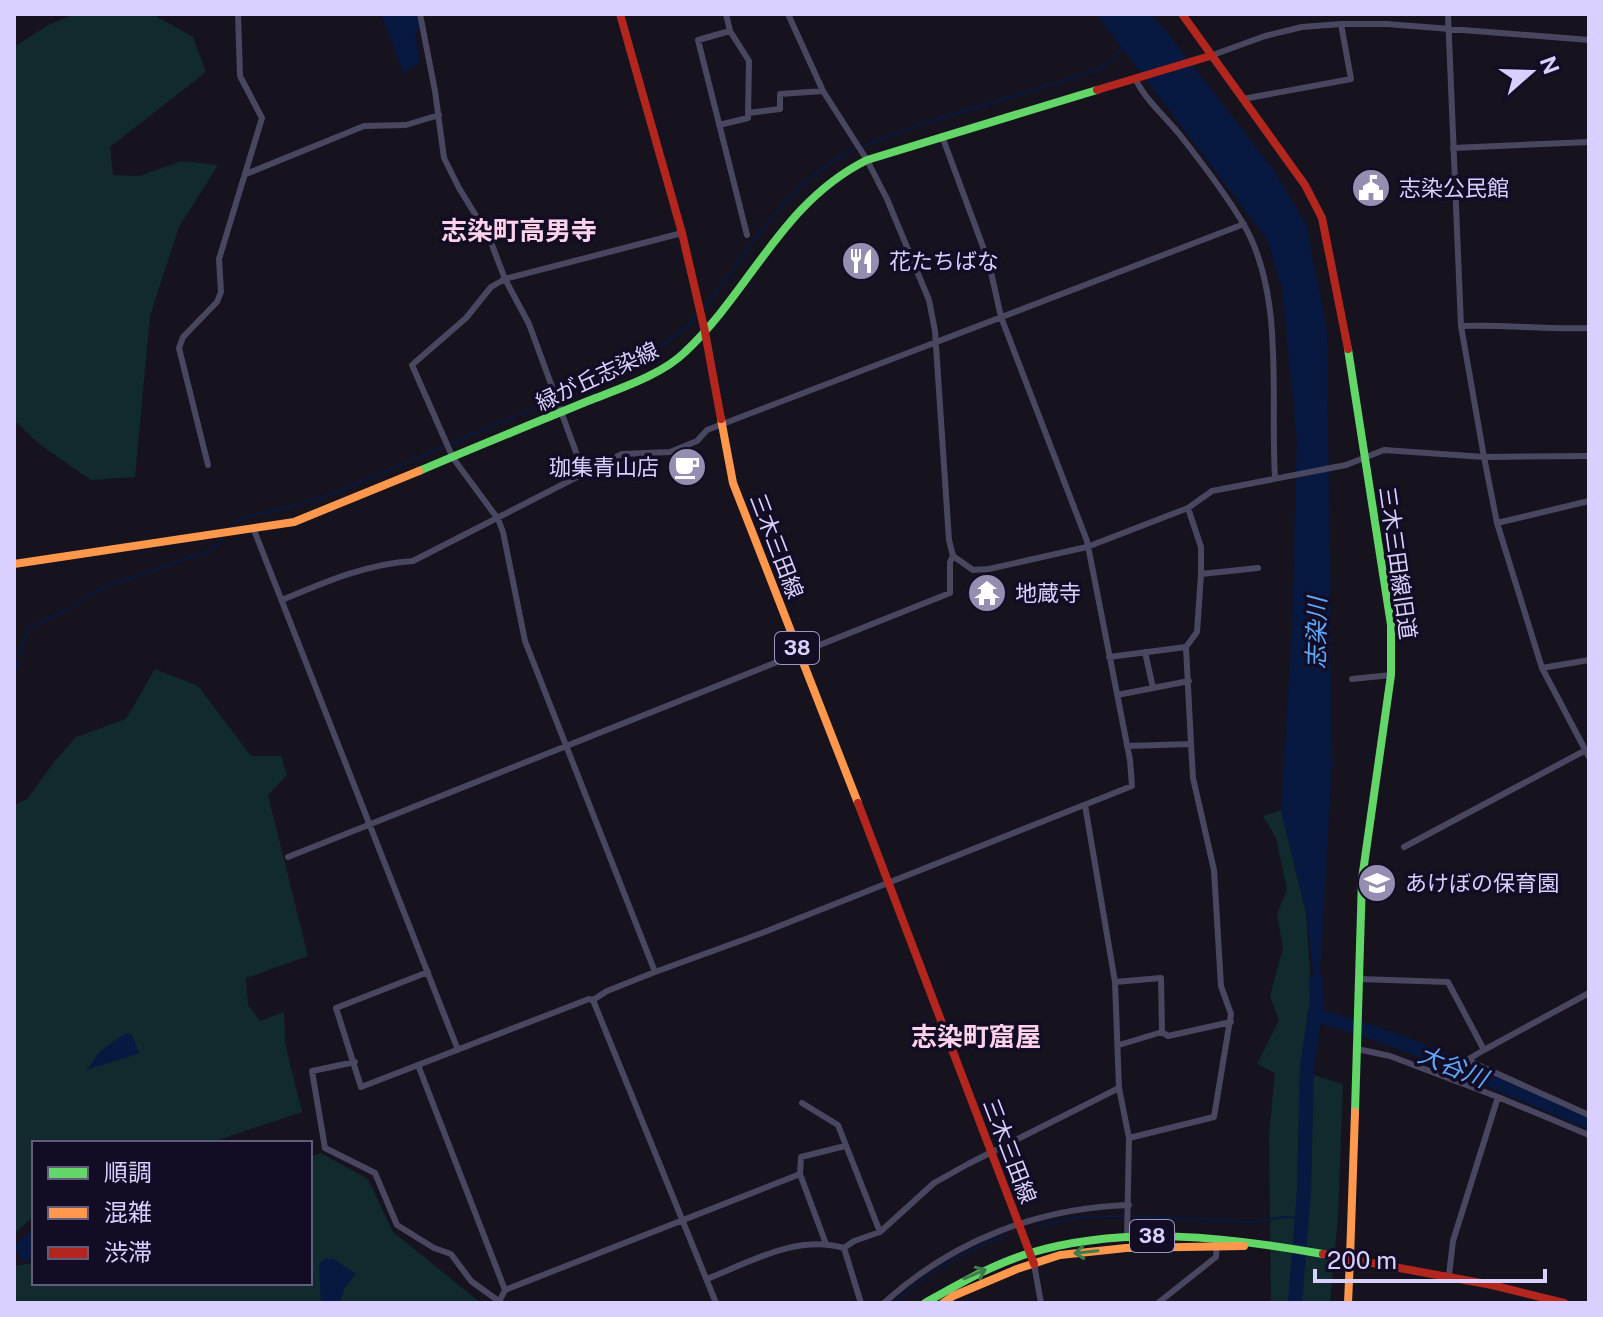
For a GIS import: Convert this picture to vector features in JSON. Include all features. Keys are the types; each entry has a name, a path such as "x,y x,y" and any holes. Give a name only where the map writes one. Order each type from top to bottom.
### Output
{"street":[{"path":"208,465 179,348 183,337 217,302 221,292 219,259 262,118 240,76 238,14"},
{"path":"420,14 444,158 489,237 505,279 529,324 584,474"},
{"name":"三木三田線","path":"620,14 682,233 705,332 733,483 889,881 1034,1264"},
{"path":"719,125 748,118 749,61 730,31 726,14"},
{"path":"288,857 950,593 950,562 953,556 949,540 929,300 887,199 867,160 823,91 788,14"},
{"name":"三木三田線旧道","path":"1182,14 1305,185 1322,218 1335,270 1391,625 1391,675 1362,879 1350,1258"},
{"path":"1404,847 1588,752 1542,668 1497,523 1484,457 1461,326 1448,14"},
{"path":"1210,56 1265,36 1302,27 1341,24 1387,24 1589,40"},
{"path":"1243,99 1351,79 1341,24"},
{"path":"730,31 698,40 747,235"},
{"name":"緑が丘志染線","path":"14,564 294,522 562,413 642,379 683,355 705,332 775,238 817,192 847,170 867,160 942,136 1210,56"},
{"path":"1135,78 1139,88 1180,135 1244,224 1259,255 1271,316 1275,477"},
{"path":"748,113 780,109 780,94 823,91"},
{"path":"246,174 364,126 406,125 439,115"},
{"path":"428,972 336,1008 361,1087 593,1000 607,991 1132,786 1127,746 1087,547 1001,317 989,263 942,136"},
{"path":"1453,148 1589,142"},
{"path":"282,600 335,577 386,563 413,561 622,454 670,452 683,448 697,441 707,430 1244,224"},
{"path":"655,972 525,641 498,519 453,458 412,365 466,318 491,287 505,279 682,233"},
{"path":"1461,326 1504,324 1589,328"},
{"path":"953,556 973,570 1087,547 1188,508 1212,491 1346,465 1384,450 1484,457 1589,456"},
{"path":"1497,523 1589,501"},
{"path":"1129,1138 1214,1117 1231,1022 1221,986 1214,870 1193,778 1186,647 1197,632 1201,547 1188,508"},
{"path":"254,530 458,1050"},
{"path":"1201,574 1258,568"},
{"path":"1109,657 1186,647"},
{"path":"1145,652 1153,688"},
{"path":"1542,668 1589,660"},
{"path":"1352,679 1391,675"},
{"path":"1117,695 1189,681"},
{"path":"1127,746 1191,744"},
{"path":"1085,805 1115,982 1119,1088 1129,1138 1126,1248"},
{"path":"1115,982 1161,978 1162,1032"},
{"path":"1359,979 1448,982 1484,1050"},
{"path":"1589,993 1467,1060 1589,1115"},
{"path":"593,1000 716,1303"},
{"path":"1162,1032 1168,1036 1231,1022"},
{"path":"1119,1045 1162,1032"},
{"path":"1357,1049 1390,1056 1589,1135"},
{"path":"355,1062 312,1071 325,1148 375,1173 397,1225 434,1248 451,1254 471,1281 500,1302 505,1290 418,1065"},
{"path":"707,1279 791,1246 826,1244 844,1248 880,1232 934,1183 1119,1088"},
{"path":"1449,1275 1453,1241 1498,1097"},
{"path":"802,1103 838,1125 880,1232"},
{"path":"826,1244 800,1174 801,1157 845,1146"},
{"path":"505,1290 800,1174"},
{"path":"884,1303 927,1268 988,1234 1081,1208 1128,1207"},
{"name":"38","path":"1029,1252 1127,1236 1217,1241 1350,1258"},
{"path":"1158,1303 1216,1257 1217,1241"},
{"name":"38","path":"1034,1264 1060,1255 1217,1241"},
{"path":"844,1248 861,1303"},
{"path":"925,1303 967,1277 1029,1252"},
{"path":"1348,1303 1350,1258 1449,1275 1564,1303"},
{"path":"943,1303 953,1296 1034,1264 1041,1303"}],"green space":[{"path":"75,14 152,14 193,37 206,72 110,147 113,175 139,176 182,161 218,165 179,227 150,316 135,477 91,480 39,444 14,420 14,47 48,25"},
{"path":"155,669 198,686 251,756 281,756 287,775 268,795 308,956 246,978 248,1005 260,1021 284,1012 285,1043 302,1112 215,1141 32,1141 32,1218 14,1234 14,805 27,799 76,737 126,719"},
{"path":"1281,810 1306,912 1311,990 1304,1072 1343,1084 1338,1217 1330,1303 1271,1303 1269,1135 1275,1073 1257,1064 1279,1020 1270,996 1283,948 1277,914 1287,890 1276,838 1263,816"},
{"path":"321,1153 368,1179 393,1232 481,1303 14,1303 14,1266 32,1263 32,1285 312,1285 312,1156"}],"water":[{"path":"381,14 416,14 420,28 415,33 420,62 404,73"},
{"path":"1096,14 1150,14 1275,172 1306,224 1327,331 1332,765 1318,1008 1306,912 1281,810 1292,630 1297,440 1282,288 1267,239"},
{"path":"126,1033 132,1035 139,1053 87,1070 100,1051"},
{"path":"32,1230 32,1257 24,1263 14,1246"},
{"path":"324,1259 333,1259 356,1274 344,1289 340,1303 321,1303 319,1264"}],"waterway":[{"path":"861,147 919,125 1098,70 1113,60 1122,48"},
{"path":"704,307 789,198 809,179 856,149"},
{"path":"450,444 631,367 686,328 697,315"},
{"path":"229,530 246,517 321,498 444,446"},
{"path":"14,676 28,628 72,607 102,588 203,553 218,545 223,538"},
{"name":"志染川","path":"1295,1303 1304,1190 1307,1065 1317,1003 1316,981"},
{"name":"大谷川","path":"1314,1015 1419,1050 1589,1122"},
{"path":"1039,1226 1079,1217 1125,1216"},
{"path":"1131,1216 1252,1222 1284,1217 1302,1218"},
{"path":"895,1303 920,1281 948,1263 1007,1235"}],"traffic: fast":[{"path":"419,471 664,368 708,328 789,223 812,199 837,178 867,160 1097,90"},
{"path":"1348,349 1391,625 1391,675 1362,879 1355,1112"},
{"path":"925,1303 976,1275 1016,1258 1066,1244 1102,1239 1214,1239 1323,1254"}],"traffic: slow":[{"path":"721,419 733,483 858,803"},
{"path":"14,564 294,522 419,471"},
{"path":"1350,1258 1355,1112"},
{"path":"943,1303 1017,1269 1060,1255 1126,1248 1244,1246"},
{"path":"1348,1303 1350,1258"}],"traffic: jam":[{"path":"620,14 682,233 721,419"},
{"path":"1182,14 1305,185 1322,218 1348,349"},
{"path":"1097,90 1210,56"},
{"path":"858,803 1034,1264"},
{"path":"1323,1254 1492,1285 1564,1303"}],"place":[{"name":"志染公民館","path":"1371,188"},
{"name":"花たちばな","path":"861,261"},
{"name":"珈集青山店","path":"687,467"},
{"name":"地蔵寺","path":"987,593"},
{"name":"あけぼの保育園","path":"1377,883"}],"district":[{"name":"志染町高男寺","path":"519,230"},
{"name":"志染町窟屋","path":"976,1036"}]}
